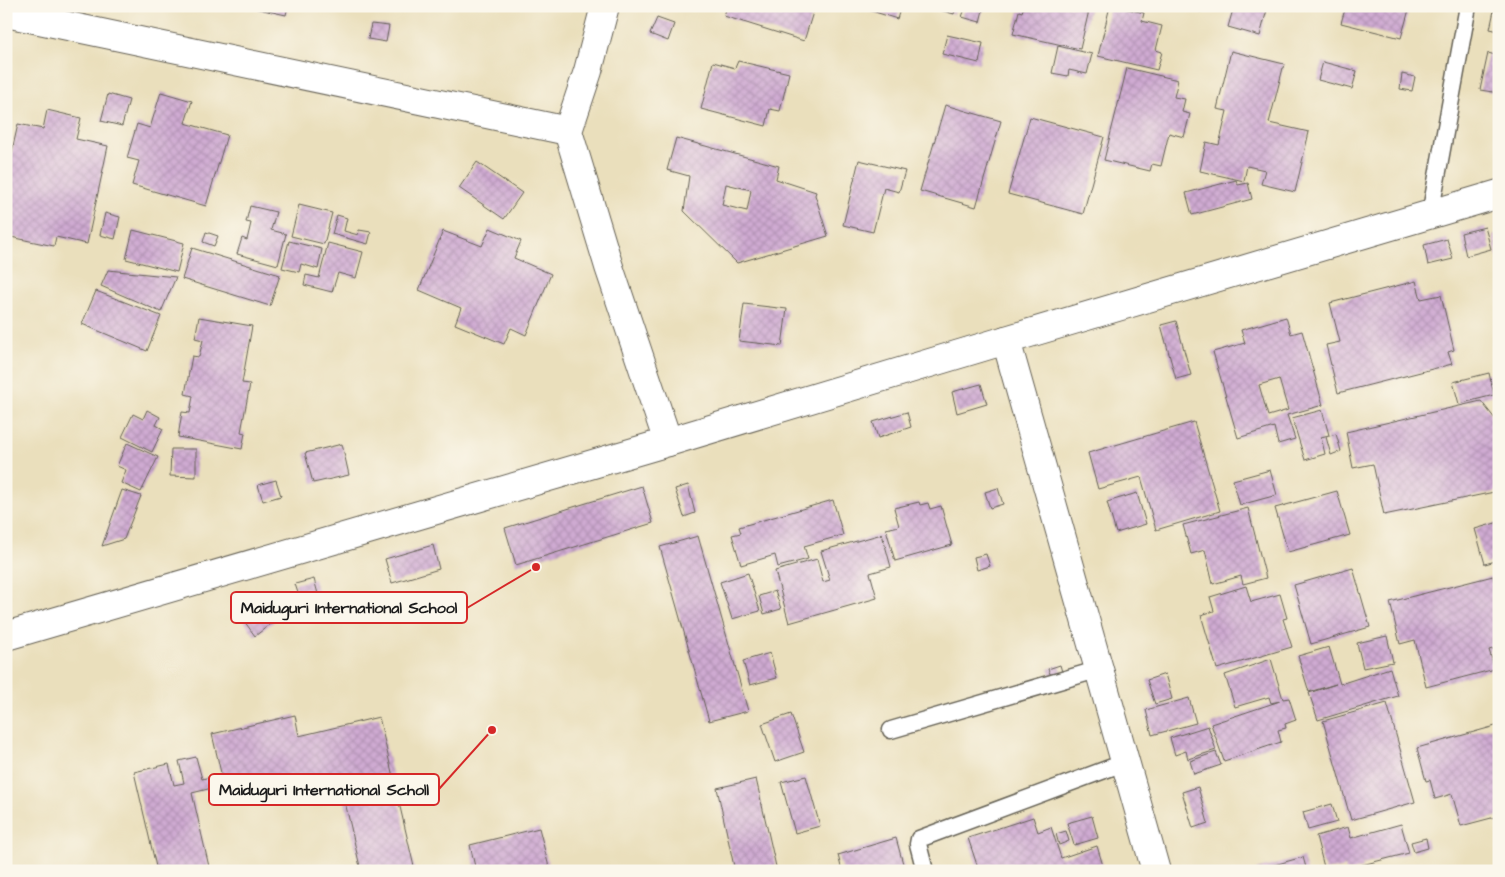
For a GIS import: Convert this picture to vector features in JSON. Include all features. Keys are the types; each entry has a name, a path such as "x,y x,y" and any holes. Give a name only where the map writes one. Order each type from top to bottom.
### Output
{"street":[{"path":"605,6 588,71 568,131 609,267 668,442"},
{"path":"6,12 568,131"},
{"path":"6,636 668,442 1499,194"},
{"path":"1006,340 1156,871"}],"lane":[{"path":"1430,215 1468,6"},
{"path":"891,730 1100,669"},
{"path":"925,871 918,844 919,839 926,835 1126,762"}],"building":[{"path":"245,6 288,6 286,15"},
{"path":"727,6 807,6 814,9 804,41 724,16"},
{"path":"856,6 901,6 897,19"},
{"path":"926,6 956,6 954,14"},
{"path":"966,6 984,6 980,22 962,17"},
{"path":"1024,6 1090,6 1080,49 1013,34 1019,11 1022,12"},
{"path":"1110,6 1144,13 1142,21 1162,26 1156,50 1162,52 1157,70 1098,56"},
{"path":"1183,6 1202,6 1201,12"},
{"path":"1234,6 1268,6 1260,36 1228,27"},
{"path":"1346,6 1410,6 1401,38 1341,23"},
{"path":"1495,6 1499,6 1499,31 1490,29"},
{"path":"657,18 674,24 668,41 650,34"},
{"path":"371,24 389,26 386,42 368,39"},
{"path":"947,35 983,43 979,63 942,54"},
{"path":"1058,46 1092,54 1087,74 1069,70 1068,76 1052,73"},
{"path":"1231,51 1284,64 1269,123 1309,132 1295,192 1261,184 1265,170 1247,166 1244,181 1200,171 1206,142 1219,145 1227,111 1217,109"},
{"path":"1488,53 1499,56 1499,93 1480,90"},
{"path":"738,61 789,73 780,111 770,109 766,126 701,109 713,62 735,68"},
{"path":"1323,62 1357,71 1352,89 1318,80"},
{"path":"1127,68 1178,80 1174,97 1185,99 1182,112 1190,114 1184,137 1169,133 1161,166 1152,164 1150,171 1104,160"},
{"path":"1402,74 1415,77 1412,91 1400,89"},
{"path":"161,92 192,101 185,123 227,135 206,206 132,185 139,161 127,158 137,124 150,128"},
{"path":"108,94 129,100 122,126 101,121"},
{"path":"945,105 1001,121 976,207 920,191"},
{"path":"47,110 81,118 76,139 108,146 87,244 56,237 54,246 6,236 6,178 18,124 43,129"},
{"path":"1030,117 1104,137 1083,214 1008,194"},
{"path":"676,138 779,166 776,179 816,192 815,195 828,236 737,263 684,211 689,176 667,170","holes":["726,184 751,190 747,211 722,205"]},
{"path":"859,160 905,171 899,192 884,188 873,232 843,225"},
{"path":"477,162 522,193 504,219 459,188"},
{"path":"1236,180 1238,185 1248,183 1252,199 1192,215 1186,193"},
{"path":"299,205 332,213 324,244 291,236"},
{"path":"250,206 276,212 271,230 286,234 278,265 237,254 242,238 247,240 251,223 246,222"},
{"path":"105,213 120,217 115,239 100,235"},
{"path":"337,215 347,218 344,231 358,235 359,230 371,232 368,244 332,234"},
{"path":"1485,227 1491,249 1466,256 1461,233"},
{"path":"490,228 521,241 514,258 551,274 526,335 511,328 504,344 455,324 461,308 419,290 443,231 482,246"},
{"path":"133,230 184,243 177,272 126,259"},
{"path":"206,232 218,236 214,246 203,242"},
{"path":"1499,233 1499,256 1497,256 1493,235"},
{"path":"1447,239 1453,259 1428,265 1424,245"},
{"path":"289,241 322,249 318,269 301,264 299,272 282,268"},
{"path":"328,243 363,252 356,278 338,273 332,292 304,285 306,275 319,278"},
{"path":"192,248 280,275 270,306 182,279"},
{"path":"108,270 176,277 161,312 101,286"},
{"path":"1416,281 1421,299 1441,295 1454,350 1448,352 1452,364 1338,393 1326,345 1340,342 1330,303"},
{"path":"96,291 161,316 147,351 82,324"},
{"path":"744,304 787,309 782,346 739,341"},
{"path":"199,317 252,326 242,383 250,384 241,432 245,433 242,449 178,437 182,412 190,413 193,396 185,394 192,356 199,357 203,340 195,338"},
{"path":"1286,317 1291,334 1302,331 1323,405 1287,415 1295,439 1278,444 1274,427 1238,438 1213,352 1245,343 1241,330","holes":["1279,379 1288,410 1268,416 1259,385"]},
{"path":"1176,321 1191,375 1176,379 1161,325"},
{"path":"1489,373 1494,395 1459,404 1453,382"},
{"path":"981,384 987,404 957,413 952,392"},
{"path":"1481,401 1499,424 1499,491 1384,515 1373,464 1353,468 1346,432"},
{"path":"147,410 160,417 156,425 163,429 152,452 122,437 133,414 143,419"},
{"path":"1322,410 1329,435 1321,437 1325,454 1305,460 1292,418"},
{"path":"907,412 911,427 878,438 873,422"},
{"path":"1194,422 1220,511 1156,530 1141,477 1098,489 1088,453"},
{"path":"1336,434 1341,451 1331,455 1326,437"},
{"path":"127,443 158,457 141,492 121,483 126,470 117,466"},
{"path":"342,444 349,475 313,483 305,453"},
{"path":"171,449 196,449 196,477 170,476"},
{"path":"1270,470 1277,495 1240,505 1233,480"},
{"path":"276,480 281,496 263,501 258,485"},
{"path":"688,485 695,513 684,517 675,489"},
{"path":"642,486 653,523 516,565 505,528"},
{"path":"998,488 1003,504 990,508 985,492"},
{"path":"122,490 141,496 124,539 102,546"},
{"path":"1337,491 1350,535 1288,552 1275,508"},
{"path":"1137,493 1146,524 1116,533 1107,502"},
{"path":"833,500 843,535 804,546 808,559 778,567 775,555 741,565 732,535 741,533 739,527"},
{"path":"919,502 920,505 928,503 930,509 941,506 952,545 895,561 886,529 899,526 894,508"},
{"path":"1248,508 1266,578 1243,584 1241,576 1213,584 1205,550 1191,554 1183,525"},
{"path":"1499,522 1499,560 1485,564 1475,529"},
{"path":"882,534 891,567 870,573 877,598 789,623 775,571 817,559 823,582 830,580 821,551"},
{"path":"698,536 748,711 709,721 660,547"},
{"path":"433,545 439,569 392,583 385,559"},
{"path":"986,554 990,566 977,570 974,557"},
{"path":"1353,568 1370,627 1311,644 1294,585"},
{"path":"748,573 760,611 732,619 720,582"},
{"path":"1493,576 1499,600 1499,647 1489,650 1495,669 1426,687 1415,640 1400,644 1390,602"},
{"path":"314,579 318,594 300,599 295,584"},
{"path":"1246,586 1251,602 1280,594 1287,618 1283,619 1292,647 1217,669 1201,615 1214,611 1210,597"},
{"path":"775,591 781,609 764,614 759,596"},
{"path":"269,595 285,613 255,636 234,607"},
{"path":"1387,636 1393,662 1363,668 1357,643"},
{"path":"1329,647 1340,684 1390,668 1398,696 1318,720 1309,693 1336,684 1309,692 1298,656"},
{"path":"770,653 777,678 750,685 743,661"},
{"path":"1271,659 1283,699 1289,698 1296,720 1285,724 1286,728 1278,730 1281,742 1224,761 1211,724 1280,701 1271,703 1269,697 1235,707 1225,675"},
{"path":"1060,665 1063,675 1052,678 1048,669"},
{"path":"1165,674 1172,699 1155,704 1147,680"},
{"path":"1189,698 1196,723 1152,735 1146,710"},
{"path":"1387,703 1415,802 1351,820 1323,721"},
{"path":"791,714 804,752 775,762 762,724"},
{"path":"295,715 299,736 379,717 415,871 361,871 339,776 228,803 212,734"},
{"path":"1499,725 1499,816 1461,826 1452,794 1435,799 1430,780 1426,781 1417,748"},
{"path":"1208,726 1216,750 1188,759 1186,751 1175,755 1170,738"},
{"path":"1216,752 1221,765 1194,774 1190,761"},
{"path":"196,757 202,779 214,776 216,787 192,793 210,871 157,871 134,772 169,764 174,785 184,783 179,761"},
{"path":"806,776 820,826 795,833 781,782"},
{"path":"756,779 777,871 735,871 717,788"},
{"path":"1198,787 1208,823 1193,828 1182,792"},
{"path":"1332,804 1337,822 1308,830 1303,812"},
{"path":"1092,816 1098,838 1074,845 1067,823"},
{"path":"1033,817 1038,832 1051,827 1061,858 1097,846 1104,869 1100,871 979,871 968,838"},
{"path":"1401,824 1409,853 1362,865 1363,868 1353,871 1346,871 1345,867 1325,871 1316,836 1348,827 1351,838"},
{"path":"539,828 550,871 476,871 470,845"},
{"path":"1066,831 1069,841 1059,845 1056,834"},
{"path":"896,838 905,871 842,871 838,855"},
{"path":"1426,838 1428,848 1414,852 1411,842"},
{"path":"1303,857 1307,871 1256,871 1256,870"}],"place":[{"name":"Maiduguri International School","path":"536,567"},
{"name":"Maiduguri International Scholl","path":"492,730"}]}
